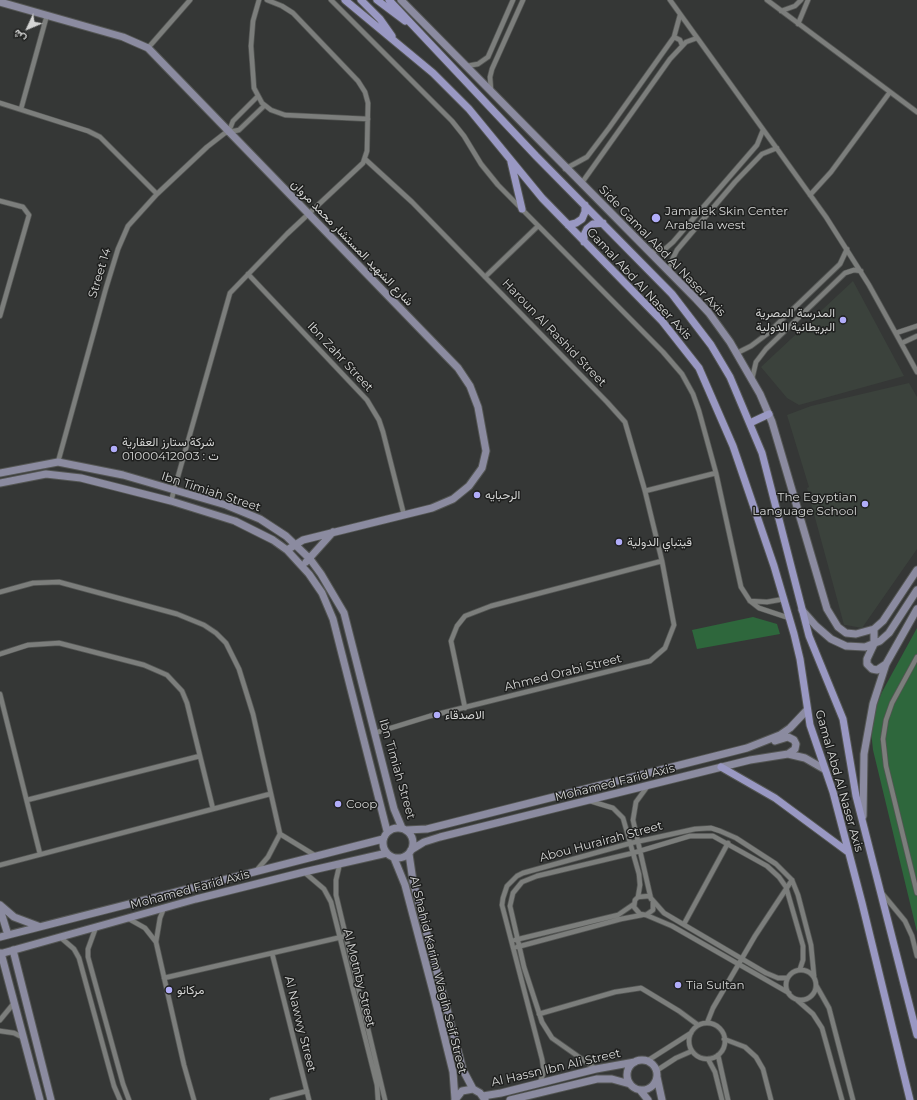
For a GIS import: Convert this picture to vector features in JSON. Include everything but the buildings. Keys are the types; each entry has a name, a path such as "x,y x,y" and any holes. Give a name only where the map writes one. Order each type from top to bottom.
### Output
{"main road":[{"name":"Gamal Abd Al Naser Axis","path":"345,0 433,73 469,109 542,198 662,321 699,368 733,446 784,599 800,659 807,710 813,737 832,792 910,1100"},
{"path":"361,0 380,19 394,40"},
{"path":"377,0 415,28"},
{"name":"Gamal Abd Al Naser Axis","path":"389,0 658,279 692,319 723,364 750,422 762,453 813,649 842,719 863,823 917,1035"},
{"path":"511,160 522,209"},
{"path":"568,225 576,223 582,219 585,212 585,205"},
{"path":"584,242 585,232 590,226 596,223 603,223"},
{"path":"750,422 769,414"},
{"path":"721,767 775,798 848,852"}],"street":[{"path":"148,48 190,0"},
{"path":"259,0 253,21 251,46 253,80 257,97 264,106 285,115 368,118"},
{"path":"171,500 226,302 230,293 365,158 368,118 365,92 358,81 293,13 282,6 267,0"},
{"path":"331,0 455,125 489,175 537,227 682,374 693,394 699,411 716,473 740,582 745,595 750,601 763,610 789,618"},
{"name":"Side Gamal Abd Al Naser Axis","path":"401,0 709,313 752,379 769,414 830,616 838,627 851,634 864,633 874,629"},
{"path":"466,66 478,64 488,57 513,0"},
{"path":"491,93 490,81 492,69 523,0"},
{"path":"670,0 777,148 847,249 902,343 917,372"},
{"path":"767,0 917,112"},
{"path":"798,24 808,0"},
{"name":"شارع الشهيد المستشار محمد مروان","path":"0,2 123,37 148,48 458,368 470,386 478,407 486,451 485,461 479,475 469,486 452,499 432,508 333,532 295,544 287,550"},
{"path":"781,11 799,2 800,8 804,8"},
{"path":"21,110 47,15"},
{"path":"565,168 587,157 609,128 674,37 680,15"},
{"path":"504,20 512,24"},
{"path":"674,37 680,40 682,46"},
{"path":"581,184 650,84 682,46 697,38"},
{"path":"810,195 831,172 890,92"},
{"path":"257,97 233,121 229,131 239,130 264,106"},
{"path":"0,104 88,131 100,138 157,194"},
{"path":"609,128 616,133"},
{"path":"650,252 660,251 670,246 756,147 761,139 763,130"},
{"name":"Street 14","path":"56,463 118,249 132,220 157,194 217,138 229,131"},
{"path":"756,147 762,154"},
{"path":"669,272 672,260 677,250 762,154 777,148"},
{"name":"Haroun Al Rashid Street","path":"365,158 412,202 620,416 630,435 662,562"},
{"path":"0,201 23,207 29,215 0,316"},
{"path":"700,213 705,218"},
{"path":"485,277 537,227"},
{"path":"737,354 767,334 840,264 847,249"},
{"path":"840,264 844,267 845,272"},
{"path":"752,379 754,367 758,357 773,342 845,272 850,270 861,271"},
{"name":"Ibn Zahr Street","path":"248,274 367,400 379,420 383,432 404,515"},
{"path":"896,333 917,326"},
{"path":"767,334 773,342"},
{"path":"902,343 917,336"},
{"path":"53,474 56,463"},
{"name":"Ibn Timiah Street","path":"0,473 56,463 71,464 123,475 226,505 260,519 295,544 310,559 331,589 344,613 394,809 404,829"},
{"path":"69,476 71,464"},
{"path":"645,491 716,473"},
{"name":"Ibn Timiah Street","path":"0,483 53,474 69,476 171,500 235,521 273,540 287,550 302,565 322,593 340,639 387,831"},
{"path":"302,565 310,559 333,532"},
{"path":"466,708 451,641 457,626 465,616 491,606 662,562"},
{"name":"Ahmed Orabi Street","path":"375,733 412,721 650,661 656,657 668,643 674,626 662,562"},
{"path":"886,664 877,670 868,666 867,659 874,644 874,629 883,621 917,570"},
{"path":"0,592 33,583 59,582 177,614 204,625 216,633 226,643 239,669 253,714 280,834 272,850 256,871"},
{"path":"802,610 824,634 838,643 856,647 874,644 889,633 917,590"},
{"path":"750,601 767,602 784,599"},
{"path":"863,823 863,772 867,736 876,693 886,664 917,609"},
{"path":"0,654 28,645 59,643 156,669 167,675 182,691 213,809"},
{"path":"917,657 888,712 884,730 883,748 917,893"},
{"path":"0,694 40,854"},
{"name":"Mohamed Farid Axis","path":"404,829 434,827 747,748 768,740 790,728 807,710"},
{"path":"768,740 775,741 792,738 796,742 796,746 794,750 788,754"},
{"name":"Mohamed Farid Axis","path":"410,852 424,842 440,837 647,787 721,767 788,754 804,758 824,769"},
{"path":"27,800 200,756"},
{"path":"513,948 621,919 644,915 652,910 652,900 633,820 633,811 638,798 647,787"},
{"path":"0,864 270,794"},
{"path":"512,941 618,915 634,904 638,896 640,880 634,852 625,823 620,814 608,806 590,801"},
{"path":"394,828 404,829 413,842 410,852 402,858 394,858 387,854 384,849 383,838 387,831 394,828"},
{"name":"Abou Hurairah Street","path":"540,1082 544,1072 542,1059 502,905 504,891 512,880 523,874 631,843 695,829 711,828 736,838 776,864 792,880 798,895 811,945 814,976"},
{"path":"280,834 316,856"},
{"name":"Abou Hurairah Street","path":"596,1069 552,1038 546,1030 539,1014 519,946 510,906 512,893 522,882 557,871 700,835 713,836 767,866 786,886 802,946 803,960 800,969"},
{"name":"Mohamed Farid Axis","path":"0,937 383,838"},
{"path":"684,924 728,843"},
{"name":"Al Shahid Karim Wagih Seif Street","path":"410,852 413,882 464,1074 473,1089"},
{"name":"Mohamed Farid Axis","path":"1,953 164,908 304,872 387,854"},
{"name":"Al Shahid Karim Wagih Seif Street","path":"394,858 405,885 432,989 453,1072 455,1099"},
{"name":"Al Motnby Street","path":"340,863 335,888 385,1100"},
{"name":"Al Motnby Street","path":"304,872 320,884 328,895 377,1085 378,1100"},
{"path":"707,1023 713,1008 738,965 786,886 792,880"},
{"path":"880,891 905,921 912,936 917,956"},
{"path":"638,896 645,895 664,913 772,976 788,978"},
{"path":"634,904 637,913 672,926 789,994 813,1014 822,1028 842,1100"},
{"path":"0,906 20,921 40,927"},
{"path":"164,908 160,918 156,942 184,1065 194,1100"},
{"path":"0,909 8,935"},
{"path":"128,918 138,922 145,928 156,942"},
{"path":"96,927 88,949 123,1084 129,1100"},
{"path":"164,978 346,936"},
{"path":"60,937 74,948 82,966 114,1086 120,1100"},
{"path":"13,950 51,1100"},
{"path":"1,953 9,980 22,1037 40,1100"},
{"name":"Al Nawwy Street","path":"272,953 309,1100"},
{"path":"82,966 91,964"},
{"path":"789,994 786,986 788,978 795,971 800,969 808,971 814,976 816,985 829,1008 853,1100"},
{"path":"0,973 9,980"},
{"path":"797,1000 810,997 816,985"},
{"path":"539,1014 614,992 641,988 679,1011 698,1025"},
{"path":"0,1020 14,1003"},
{"path":"648,1100 640,1090 630,1084 627,1072 635,1062 647,1061 690,1033 698,1025 707,1023 718,1028 724,1039 723,1048 718,1055 708,1059 699,1057 692,1051 689,1042 690,1033"},
{"path":"0,1031 14,1033 22,1037"},
{"path":"724,1039 745,1047 756,1057 766,1076 771,1100"},
{"path":"640,1090 645,1090 653,1085 657,1074 676,1058 692,1051"},
{"path":"718,1055 728,1100"},
{"path":"708,1059 715,1072 722,1100"},
{"path":"647,1061 652,1064 657,1074 662,1100"},
{"name":"Al Hassn Ibn Ali Street","path":"484,1098 540,1082 635,1062"},
{"name":"Al Hassn Ibn Ali Street","path":"510,1100 597,1078 612,1079 630,1084"},
{"path":"455,1099 462,1091 473,1089 484,1098"},
{"path":"272,1100 307,1091"}],"shaded area":[{"name":"المدرسة المصرية البريطانية الدولية","path":"853,281 904,376 799,405 787,398 761,367"},
{"name":"The Egyptian Language School","path":"909,383 917,397 917,549 862,628 844,625 807,488 809,487 787,415 811,406"}],"green space":[{"path":"753,617 777,624 780,634 697,649 692,630"},
{"path":"917,628 917,932 873,750 871,731 876,707 882,692"}],"place":[{"name":"Jamalek Skin Center Arabella west","path":"656,218"},
{"name":"المدرسة المصرية البريطانية الدولية","path":"843,320"},
{"name":"شركة ستارز العقارية ت : 01000412003","path":"114,449"},
{"name":"الرحبايه","path":"477,495"},
{"name":"The Egyptian Language School","path":"865,504"},
{"name":"قيتباي الدولية","path":"619,542"},
{"name":"الاصدقاء","path":"437,715"},
{"name":"Coop","path":"338,804"},
{"name":"Tia Sultan","path":"678,985"},
{"name":"مركاتو","path":"169,990"}]}
